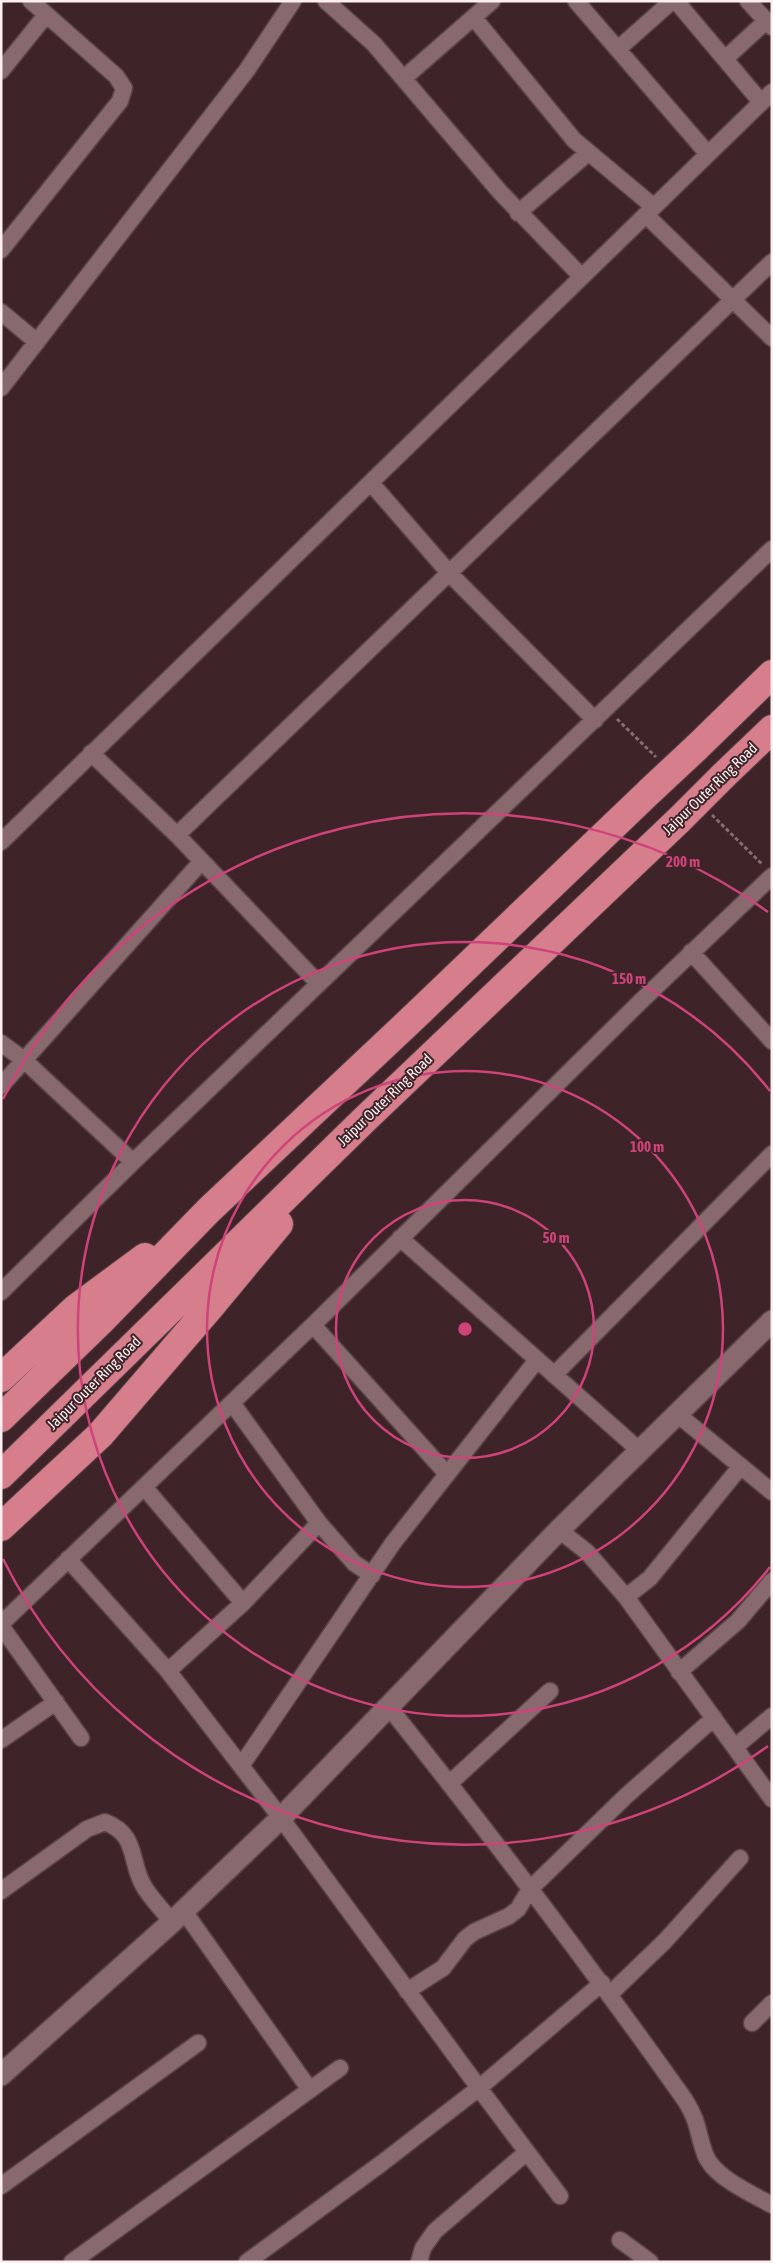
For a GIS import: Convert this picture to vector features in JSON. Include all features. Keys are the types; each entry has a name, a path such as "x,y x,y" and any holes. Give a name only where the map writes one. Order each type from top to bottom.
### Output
{"highway":[{"path":"1,1418 101,1321 209,1210 413,1018 772,674"},
{"name":"Jaipur Outer Ring Road","path":"1,1475 364,1120 772,729"},
{"path":"1,1527 100,1435 211,1306 364,1120"},
{"path":"1,1378 76,1308 209,1210"}],"street":[{"path":"1,250 120,101 124,88 116,76 31,1"},
{"path":"1,388 247,70 293,1"},
{"path":"326,1 374,44 518,213 582,277"},
{"path":"404,78 492,1"},
{"path":"576,1 708,154"},
{"path":"1,842 90,753 371,483 767,97 726,58 674,1 618,49"},
{"path":"726,58 769,24 748,1"},
{"path":"1,71 46,15"},
{"path":"474,18 574,140 650,211 733,300 772,338"},
{"path":"518,213 588,153"},
{"path":"177,835 772,262"},
{"path":"1,312 37,342"},
{"path":"371,483 450,574 595,720"},
{"path":"1,1292 133,1162 772,549"},
{"path":"90,753 177,835 319,984"},
{"path":"1,1086 202,861"},
{"path":"81,1738 1,1625 313,1325 691,952 772,876"},
{"path":"691,952 772,1041"},
{"path":"1,1043 24,1060 133,1162"},
{"path":"554,1375 772,1154"},
{"path":"400,1238 639,1450"},
{"path":"1,2075 178,1917 281,1818 639,1450 772,1321"},
{"path":"313,1325 447,1474"},
{"path":"241,1766 393,1543 537,1360"},
{"path":"232,1403 319,1523 354,1563 372,1575"},
{"path":"676,1413 772,1492"},
{"path":"626,1597 655,1572 741,1466"},
{"path":"144,1487 243,1602"},
{"path":"168,1671 243,1602 319,1523"},
{"path":"560,1530 587,1552 626,1597 772,1798"},
{"path":"68,1560 168,1671 281,1818 478,2088 560,2196"},
{"path":"679,1672 726,1633 772,1581"},
{"path":"450,1783 550,1690"},
{"path":"1,1740 56,1702"},
{"path":"388,1706 450,1783 606,1989 695,2116 705,2156 716,2170 733,2183 772,2205"},
{"path":"735,1747 772,1716"},
{"path":"407,1991 443,1968 465,1940 474,1932 508,1916 518,1908 530,1889 639,1783 714,1718"},
{"path":"1,1891 87,1829 105,1822 118,1827 128,1839 134,1853 137,1873 144,1887 178,1917 310,2090"},
{"path":"247,2262 382,2164 665,1941 740,1858"},
{"path":"752,2023 772,2003"},
{"path":"1,2186 198,2043"},
{"path":"72,2262 340,2068"},
{"path":"419,2262 423,2248 435,2231 527,2152"},
{"path":"620,2240 650,2262"}]}
